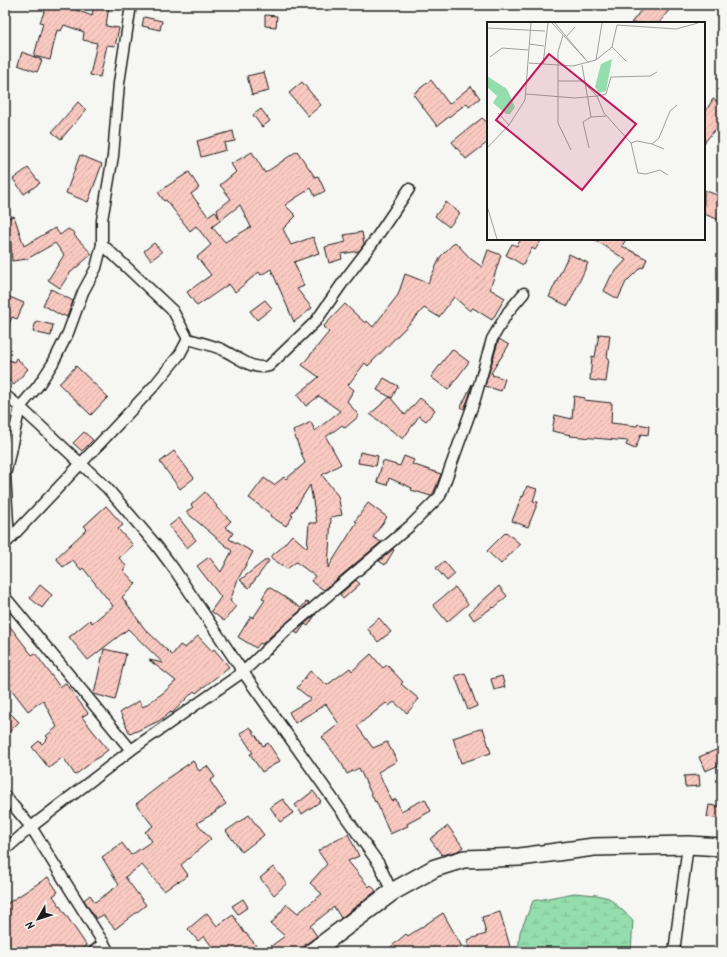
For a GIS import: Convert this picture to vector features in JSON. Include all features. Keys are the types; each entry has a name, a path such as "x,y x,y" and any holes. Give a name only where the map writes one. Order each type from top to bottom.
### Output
{"highway":[{"path":"312,952 392,892 435,868 464,859 520,857 594,847 722,847"}],"street":[{"path":"7,542 5,475 20,407 38,386 53,363 68,333 83,292 96,268 102,244 102,220 113,156 119,83 131,5"},
{"path":"102,244 173,311 188,339 221,349 248,364 262,368 269,366 316,321 410,189"},
{"path":"5,850 31,827 131,750 243,672 286,631 410,526 440,496 475,398 492,339 508,312 524,293"},
{"path":"7,542 154,386 180,354 188,339"},
{"path":"5,395 108,488 156,545 174,569 243,672 379,864 392,892"},
{"path":"5,597 131,750"},
{"path":"5,796 31,827 106,948 93,952"},
{"path":"674,952 688,846"}],"green space":[{"path":"574,893 597,895 609,898 633,920 631,952 518,952 520,932 533,901"}],"building":[{"path":"47,5 72,5 71,8 92,16 94,5 109,5 106,26 119,28 115,46 107,45 100,77 90,75 97,43 83,40 84,32 64,25 61,31 57,30 50,60 34,56 43,23 40,22"},
{"path":"645,5 673,5 660,22 632,22"},
{"path":"265,15 277,16 276,27 265,26"},
{"path":"144,17 162,21 160,30 142,26"},
{"path":"22,52 42,60 37,72 18,65"},
{"path":"264,72 269,91 252,95 247,76"},
{"path":"431,80 449,104 471,86 480,98 469,107 467,103 437,126 413,94"},
{"path":"302,82 321,105 308,116 289,93"},
{"path":"713,99 722,104 722,131 717,127 705,142 705,112"},
{"path":"78,102 86,110 61,139 52,132"},
{"path":"261,109 270,121 262,127 253,115"},
{"path":"482,118 487,122 487,143 466,159 452,142"},
{"path":"233,131 235,141 224,143 226,150 201,157 197,141"},
{"path":"297,151 315,177 318,176 325,191 315,196 311,188 285,205 296,216 283,229 291,245 313,237 319,253 294,262 304,286 297,289 312,308 294,322 271,269 261,275 259,272 235,292 229,284 197,306 187,292 211,275 197,257 211,245 196,226 190,231 158,192 189,172 199,188 191,194 208,216 215,211 219,218 217,210 231,199 220,185 236,172 231,164 252,152 265,173","holes":["240,205 251,227 225,242 212,227"]},
{"path":"80,155 102,164 88,202 66,193"},
{"path":"28,168 40,183 24,194 13,179"},
{"path":"705,190 722,197 722,221 705,214"},
{"path":"446,202 460,213 449,227 435,216"},
{"path":"14,216 24,246 55,228 60,235 68,229 75,233 74,235 92,254 70,273 60,288 48,280 64,255 55,243 27,259 12,261 11,242 5,226 5,219"},
{"path":"362,232 364,244 359,251 341,254 342,259 329,263 325,247 346,242 344,235"},
{"path":"518,240 541,240 535,250 532,248 523,265 506,255 512,244 517,246 520,241"},
{"path":"596,240 625,240 622,246 647,259 643,268 641,267 626,282 618,299 604,291 611,276 626,260"},
{"path":"455,242 471,259 482,267 488,250 501,255 490,289 505,298 492,320 473,308 470,311 454,297 439,317 424,308 368,366 365,363 348,385 354,390 347,401 359,416 345,428 342,425 326,437 341,464 322,475 338,496 342,515 331,517 328,568 357,522 355,521 368,503 387,517 373,537 381,542 324,590 311,581 315,576 296,562 287,569 270,557 280,549 292,535 307,548 309,523 317,523 310,485 291,515 293,516 286,526 270,516 271,514 249,498 264,478 274,485 284,477 286,479 305,463 293,431 311,422 315,431 340,411 319,396 306,406 297,395 319,377 302,365 329,332 323,327 345,304 365,323 367,321 373,327 398,295 405,274 428,283 441,256"},
{"path":"154,243 162,252 151,260 144,251"},
{"path":"569,254 588,263 568,306 549,297"},
{"path":"51,289 73,301 67,317 62,316 43,305"},
{"path":"5,295 24,303 17,319 12,317 5,333"},
{"path":"265,300 272,308 257,320 250,311"},
{"path":"36,321 53,325 51,336 33,332"},
{"path":"599,334 610,335 606,382 590,380 592,356 595,357"},
{"path":"499,339 509,345 491,373 493,374 492,375 505,379 501,391 485,386"},
{"path":"452,349 469,362 448,390 431,377"},
{"path":"16,358 28,369 14,385 5,377 5,365 9,360 14,362"},
{"path":"76,366 108,397 91,415 59,384"},
{"path":"384,378 398,386 392,398 377,390"},
{"path":"472,384 469,397 464,409 461,407"},
{"path":"574,396 585,398 584,400 612,403 611,423 649,426 648,435 641,434 635,449 626,445 628,441 570,436 571,435 552,431 555,415 572,419"},
{"path":"390,397 405,415 420,398 435,410 426,421 419,416 403,439 370,414"},
{"path":"84,432 93,440 82,451 73,443"},
{"path":"174,451 194,478 180,489 160,462"},
{"path":"360,452 378,456 376,466 358,463"},
{"path":"404,456 414,460 412,464 441,474 431,496 411,490 412,488 389,478 387,485 377,482 383,461 400,466"},
{"path":"527,486 537,489 533,501 538,502 528,527 512,521"},
{"path":"205,492 217,506 216,507 231,521 225,527 233,533 229,539 253,552 238,579 230,601 236,606 224,621 211,611 221,597 197,566 209,557 221,572 232,551 186,512 193,507 191,505"},
{"path":"106,506 123,525 118,529 133,545 119,558 127,567 123,570 136,584 122,597 144,628 172,655 180,645 185,648 198,636 212,651 214,649 229,667 196,693 194,691 172,713 171,712 159,721 130,734 120,712 139,701 143,707 163,693 176,681 149,660 163,663 128,629 88,660 69,637 90,620 92,623 113,606 83,568 81,570 73,560 63,567 56,558 87,529 84,526"},
{"path":"179,518 196,540 187,548 169,526"},
{"path":"506,532 520,544 501,564 487,551"},
{"path":"393,549 394,550 385,565 379,561"},
{"path":"267,559 269,561 249,588 240,580"},
{"path":"444,561 455,574 447,581 436,568"},
{"path":"356,580 360,584 343,599 340,594"},
{"path":"40,585 52,595 42,608 30,598"},
{"path":"499,586 507,596 494,608 493,607 474,620 469,613"},
{"path":"269,587 301,608 306,602 309,603 262,644 260,643 256,648 238,637 251,616 253,618 265,600 262,598"},
{"path":"455,587 468,604 447,622 433,605"},
{"path":"316,614 308,626 305,624 298,634 295,632"},
{"path":"379,618 391,632 378,642 367,628"},
{"path":"5,620 32,655 35,653 60,687 65,683 88,713 82,717 108,750 75,775 63,757 49,768 32,747 39,741 42,744 48,738 46,736 57,727 43,700 28,711 5,681"},
{"path":"104,649 126,654 115,700 94,694"},
{"path":"371,654 383,668 387,665 403,682 401,684 419,699 407,713 394,702 389,706 386,703 357,726 373,748 387,742 397,761 378,772 392,801 396,799 401,811 425,799 431,811 407,824 408,826 390,834 376,801 375,802 359,768 347,774 342,764 322,737 339,724 326,704 295,723 289,712 311,699 297,688 310,671 327,685 350,668 352,671"},
{"path":"465,673 477,706 468,710 455,676"},
{"path":"502,676 505,687 494,690 491,679"},
{"path":"5,708 19,722 5,736"},
{"path":"250,727 263,746 268,743 280,761 262,772 250,754 253,753 240,733"},
{"path":"483,728 491,753 461,763 453,738"},
{"path":"716,750 722,764 705,771 699,757"},
{"path":"193,761 199,771 207,766 215,777 210,781 226,804 215,811 216,812 197,823 211,839 181,865 188,875 164,891 142,865 125,877 146,905 115,929 103,915 96,919 84,900 90,895 95,902 119,885 102,857 122,843 131,855 152,841 145,832 153,826 136,804 167,780 166,779"},
{"path":"699,775 700,786 685,787 684,776"},
{"path":"313,791 321,801 302,814 295,805"},
{"path":"283,799 293,813 280,822 270,807"},
{"path":"709,805 722,807 722,819 707,817"},
{"path":"249,815 264,835 242,852 226,831"},
{"path":"448,826 463,847 458,851 442,855 430,839"},
{"path":"348,834 359,856 348,861 369,887 371,885 376,891 341,918 334,907 310,926 317,936 306,944 303,950 299,952 263,952 285,936 271,924 287,904 298,913 322,894 310,883 327,864 318,851"},
{"path":"273,867 287,883 274,895 260,878"},
{"path":"48,877 58,892 53,896 87,946 77,952 5,952 5,905"},
{"path":"243,899 248,907 238,914 232,906"},
{"path":"500,912 511,950 503,952 470,952 467,940 486,934 482,917"},
{"path":"207,913 217,926 233,915 245,934 246,933 261,952 216,952 204,936 198,941 188,929"},
{"path":"443,913 462,947 455,952 385,952 406,934 408,936"}]}
